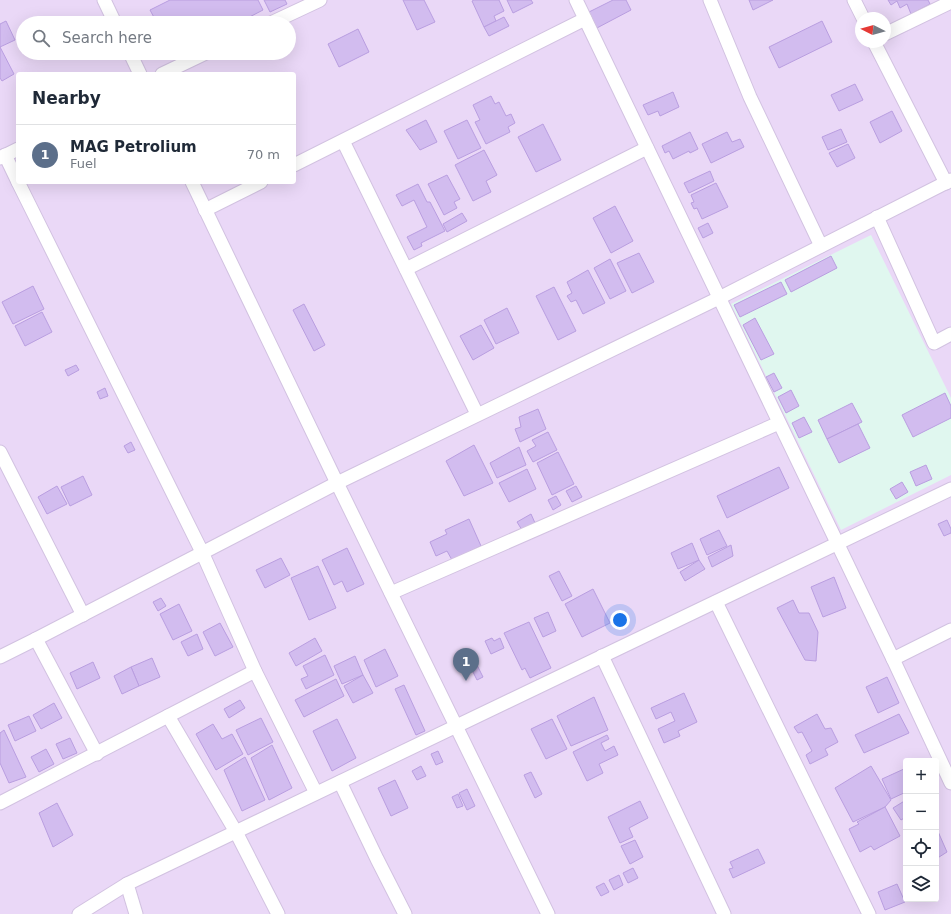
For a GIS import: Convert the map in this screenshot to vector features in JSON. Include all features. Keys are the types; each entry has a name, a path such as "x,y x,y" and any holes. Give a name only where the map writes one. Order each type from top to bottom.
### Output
{"street":[{"path":"104,0 112,16"},
{"path":"286,16 320,0"},
{"path":"576,0 951,782"},
{"path":"710,0 750,97 821,246"},
{"path":"854,0 860,12"},
{"path":"891,31 951,2"},
{"path":"296,164 585,19"},
{"path":"0,657 337,483 719,298 948,181 877,48"},
{"path":"133,60 139,72"},
{"path":"166,72 191,60"},
{"path":"342,141 478,414"},
{"path":"406,269 647,148"},
{"path":"16,149 2,157 16,179"},
{"path":"19,184 202,552 255,671 316,794"},
{"path":"193,184 337,483 548,914"},
{"path":"205,210 257,184"},
{"path":"877,217 934,343 951,334"},
{"path":"391,592 779,423"},
{"path":"0,452 83,615"},
{"path":"79,914 127,884 951,489"},
{"path":"716,602 869,914"},
{"path":"893,659 951,630"},
{"path":"36,639 97,754"},
{"path":"602,656 724,914"},
{"path":"0,803 255,671"},
{"path":"168,716 236,832 278,914"},
{"path":"340,782 405,914"},
{"path":"127,884 136,914"}],"shaded area":[{"path":"0,0 951,0 951,914 0,914"},
{"path":"871,235 951,398 951,475 841,530 731,304"}],"building":[{"path":"170,0 258,0 263,10 251,16 153,16 150,10"},
{"path":"264,0 285,0 287,4 270,12"},
{"path":"403,0 424,0 435,22 417,30"},
{"path":"499,0 504,11 494,16 496,21 484,27 472,1"},
{"path":"507,0 531,0 533,3 513,13"},
{"path":"613,0 626,0 631,10 595,29 587,13"},
{"path":"749,0 773,0 753,10"},
{"path":"888,0 928,0 930,4 911,14 907,4 900,8 897,1 891,5"},
{"path":"504,17 509,26 489,36 484,27"},
{"path":"6,21 15,40 0,47 0,24"},
{"path":"822,21 832,42 779,68 769,47"},
{"path":"358,29 369,52 339,67 328,44"},
{"path":"0,47 14,74 2,81 0,78"},
{"path":"855,84 863,100 839,111 831,95"},
{"path":"673,92 679,107 660,116 658,111 648,115 643,105"},
{"path":"491,96 495,104 499,102 506,116 511,114 515,123 508,127 510,132 486,144 475,122 480,120 473,105"},
{"path":"892,111 902,131 880,143 870,122"},
{"path":"426,120 437,142 420,150 406,130"},
{"path":"467,120 481,148 458,159 444,131"},
{"path":"543,124 561,160 536,172 518,137"},
{"path":"841,129 847,142 828,150 822,137"},
{"path":"690,132 698,149 690,153 689,151 673,159 669,151 665,153 662,146"},
{"path":"727,132 732,142 740,139 744,147 711,163 702,144"},
{"path":"848,144 855,158 837,167 829,153"},
{"path":"484,150 497,175 486,181 491,192 473,201 455,165"},
{"path":"710,171 714,181 689,193 684,183"},
{"path":"447,175 460,199 454,202 457,208 444,215 428,184"},
{"path":"716,183 728,207 702,219 697,208 694,209 691,203 694,202 691,195"},
{"path":"418,184 427,202 430,202 445,231 421,243 422,246 414,250 407,237 427,227 414,200 402,206 396,195"},
{"path":"615,206 633,241 611,253 593,218"},
{"path":"462,213 467,221 447,232 443,224"},
{"path":"708,223 713,233 703,238 698,228"},
{"path":"639,253 654,282 632,293 617,263"},
{"path":"831,256 837,268 791,292 785,280"},
{"path":"610,259 626,291 610,299 594,268"},
{"path":"588,270 605,303 583,314 576,300 571,302 567,296 572,293 567,282"},
{"path":"781,282 787,294 740,317 734,305"},
{"path":"33,286 44,309 13,324 2,302"},
{"path":"554,287 576,331 558,340 536,296"},
{"path":"304,304 325,345 314,351 293,310"},
{"path":"507,308 519,333 496,344 484,320"},
{"path":"42,312 52,332 25,346 15,326"},
{"path":"755,318 774,354 761,360 743,325"},
{"path":"481,325 494,348 473,360 460,336"},
{"path":"76,365 79,370 68,376 65,370"},
{"path":"774,373 782,388 774,392 766,377"},
{"path":"105,388 108,396 100,399 97,392"},
{"path":"791,390 799,406 786,413 778,397"},
{"path":"945,393 951,406 951,418 913,437 902,415"},
{"path":"852,403 862,422 827,439 818,420"},
{"path":"538,409 546,429 520,442 515,429 521,427 519,417"},
{"path":"804,417 812,432 799,438 792,423"},
{"path":"858,424 870,448 839,463 827,439"},
{"path":"548,432 557,450 533,462 527,451 536,446 532,440"},
{"path":"131,442 135,450 128,453 124,446"},
{"path":"474,445 493,483 464,496 446,461"},
{"path":"519,447 526,465 497,478 490,463"},
{"path":"558,452 574,484 552,495 537,463"},
{"path":"926,465 932,479 916,486 910,472"},
{"path":"779,467 789,488 727,518 717,496"},
{"path":"527,469 536,489 509,502 499,483"},
{"path":"83,476 92,495 70,506 61,487"},
{"path":"902,482 908,492 896,499 890,489"},
{"path":"57,486 67,504 47,514 38,497"},
{"path":"576,486 582,497 572,502 566,491"},
{"path":"556,496 561,505 553,510 548,500"},
{"path":"531,514 535,523 522,530 517,522"},
{"path":"469,519 481,546 452,560 447,551 436,556 430,542 447,534 445,530"},
{"path":"947,520 951,533 944,536 938,524"},
{"path":"719,530 727,546 707,555 700,539"},
{"path":"692,543 699,560 678,569 671,553"},
{"path":"731,545 733,556 712,567 708,557"},
{"path":"347,548 364,584 347,592 342,581 334,585 322,560"},
{"path":"281,558 290,575 265,588 256,570"},
{"path":"699,560 705,569 685,581 680,572"},
{"path":"318,566 336,608 309,620 291,578"},
{"path":"559,571 572,596 562,601 549,576"},
{"path":"834,577 846,608 823,617 811,587"},
{"path":"593,589 610,623 582,637 565,604"},
{"path":"161,598 166,606 158,611 153,602"},
{"path":"793,600 799,613 809,613 818,632 816,661 805,660 777,608"},
{"path":"179,604 192,631 173,640 160,614"},
{"path":"548,612 556,631 543,637 534,618"},
{"path":"529,622 551,668 530,678 525,668 522,670 504,633"},
{"path":"220,623 233,647 215,656 203,632"},
{"path":"197,634 203,649 188,656 181,642"},
{"path":"315,638 322,651 296,666 289,653"},
{"path":"492,638 494,641 500,638 504,648 491,654 485,641"},
{"path":"385,649 398,676 376,687 364,660"},
{"path":"325,655 334,675 306,689 301,679 308,676 303,666"},
{"path":"355,656 363,675 342,684 334,666"},
{"path":"152,658 160,677 139,686 131,667"},
{"path":"474,659 483,677 477,680 468,662"},
{"path":"93,662 100,678 77,689 70,673"},
{"path":"131,667 139,686 122,694 114,676"},
{"path":"363,675 373,693 353,703 344,686"},
{"path":"887,677 899,703 878,713 866,687"},
{"path":"336,679 344,696 304,717 295,700"},
{"path":"404,685 425,731 416,735 395,689"},
{"path":"684,693 697,722 678,731 680,736 664,743 658,729 675,721 671,712 656,719 651,708"},
{"path":"594,697 608,730 571,746 557,716"},
{"path":"240,700 245,708 229,718 224,709"},
{"path":"54,703 62,718 41,729 33,715"},
{"path":"817,714 825,729 831,728 838,742 825,749 828,755 810,764 806,755 812,751 802,732 798,733 794,727"},
{"path":"899,714 909,733 864,753 855,735"},
{"path":"29,716 36,731 15,741 8,725"},
{"path":"261,718 273,742 248,755 236,730"},
{"path":"337,719 356,758 332,771 313,731"},
{"path":"552,719 567,749 546,759 531,729"},
{"path":"213,724 222,739 232,734 243,754 216,770 196,734"},
{"path":"4,730 26,777 9,783 0,763 0,733"},
{"path":"607,735 609,739 601,743 605,751 614,746 618,755 599,764 603,773 587,781 573,752"},
{"path":"70,738 77,753 63,759 56,744"},
{"path":"272,745 292,788 269,800 251,758"},
{"path":"46,749 54,764 39,772 31,757"},
{"path":"438,751 443,762 436,765 431,754"},
{"path":"245,757 265,800 242,811 224,770"},
{"path":"421,766 426,776 417,780 412,771"},
{"path":"871,766 891,800 885,807 853,822 835,788"},
{"path":"903,769 903,793 891,799 882,779"},
{"path":"531,772 542,794 535,798 524,775"},
{"path":"395,780 408,808 391,816 378,788"},
{"path":"467,789 475,806 467,810 459,793"},
{"path":"458,794 463,806 457,808 452,797"},
{"path":"640,801 648,818 629,828 633,837 620,843 608,817"},
{"path":"903,802 903,819 901,820 893,808"},
{"path":"57,803 73,835 53,847 39,813"},
{"path":"885,807 900,836 874,850 871,846 860,852 849,829 859,824 857,822"},
{"path":"939,834 947,852 939,857"},
{"path":"635,840 643,857 630,864 621,846"},
{"path":"758,849 765,863 733,878 729,869 733,868 730,862"},
{"path":"633,868 638,878 628,883 623,873"},
{"path":"619,875 623,885 614,890 609,880"},
{"path":"604,883 609,892 601,896 596,887"},
{"path":"897,884 903,898 903,902 905,902 885,910 878,892"}],"place":[{"name":"MAG Petrolium","path":"466,681"}]}
